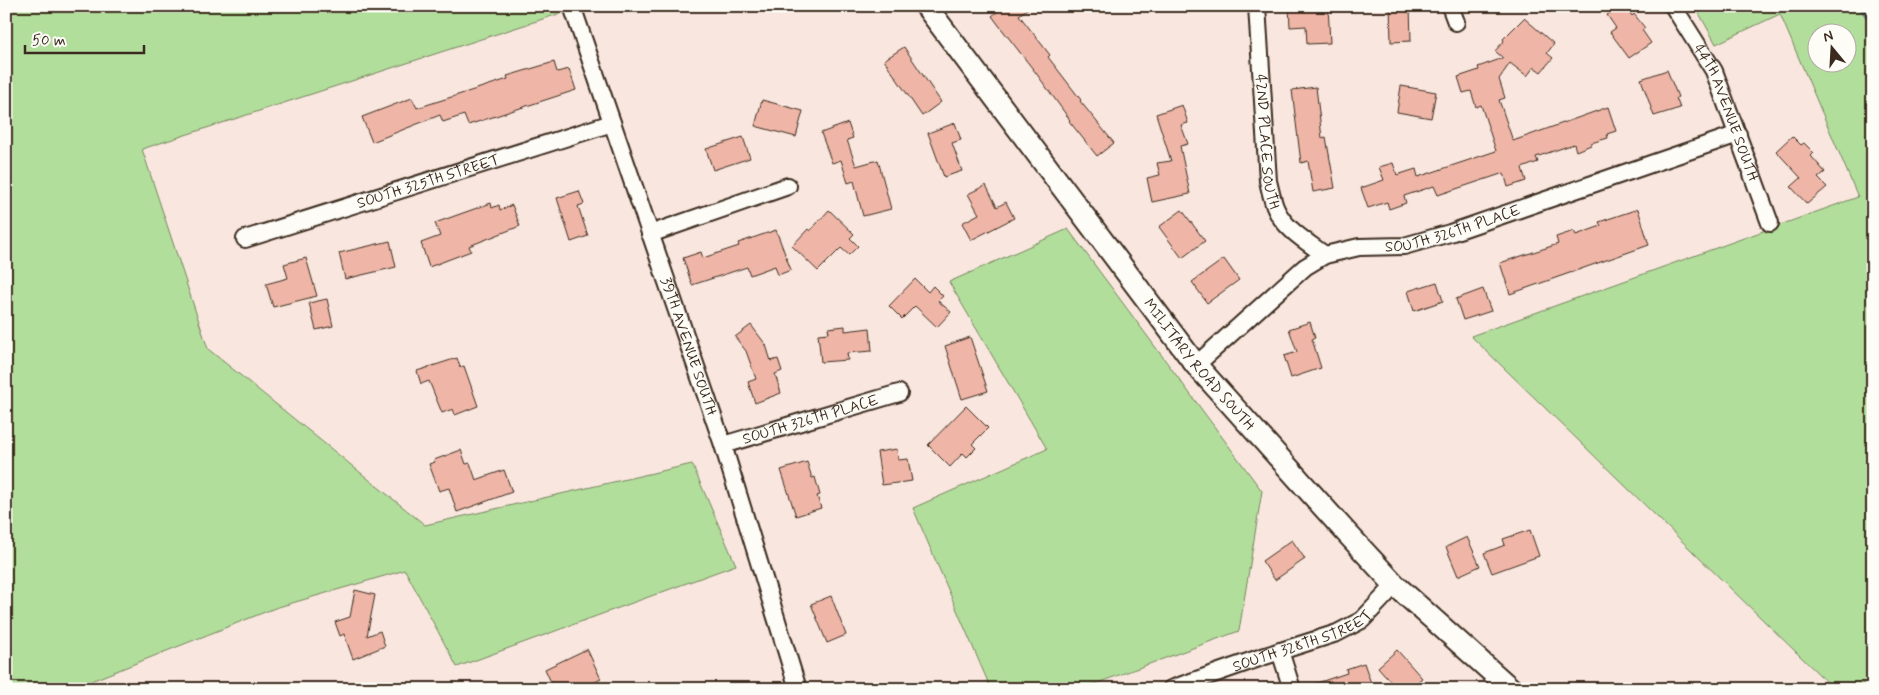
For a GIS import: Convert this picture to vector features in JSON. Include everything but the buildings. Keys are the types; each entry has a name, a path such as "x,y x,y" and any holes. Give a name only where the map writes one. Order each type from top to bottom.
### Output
{"main road":[{"name":"MILITARY ROAD SOUTH","path":"926,6 1196,365 1348,536 1395,585 1511,689"}],"street":[{"name":"39TH AVENUE SOUTH","path":"572,6 723,445 798,689"},
{"name":"42ND PLACE SOUTH","path":"1257,6 1268,180 1275,207 1284,221 1300,237 1325,255"},
{"path":"1450,6 1456,22"},
{"name":"44TH AVENUE SOUTH","path":"1673,6 1714,71 1770,223"},
{"name":"SOUTH 325TH STREET","path":"245,239 612,123"},
{"name":"SOUTH 326TH PLACE","path":"1196,365 1305,267 1325,255 1359,247 1404,246 1450,233 1738,134"},
{"path":"650,234 788,186"},
{"name":"SOUTH 326TH PLACE","path":"723,445 899,393"},
{"name":"SOUTH 328TH STREET","path":"1170,689 1280,651 1337,634 1362,620 1395,585"},
{"path":"1280,651 1292,689"}],"green space":[{"path":"6,6 583,6 142,149 208,349 425,525 692,464 736,565 457,667 405,570 275,608 71,689 6,689"},
{"path":"1695,6 1873,6 1873,680 1847,689 1834,689 1471,336 1858,197 1780,14 1716,44"},
{"path":"1068,229 1262,491 1239,631 1081,689 991,689 913,508 1047,449 949,282"}],"waterway":[{"path":"1860,6 1873,23"}]}
